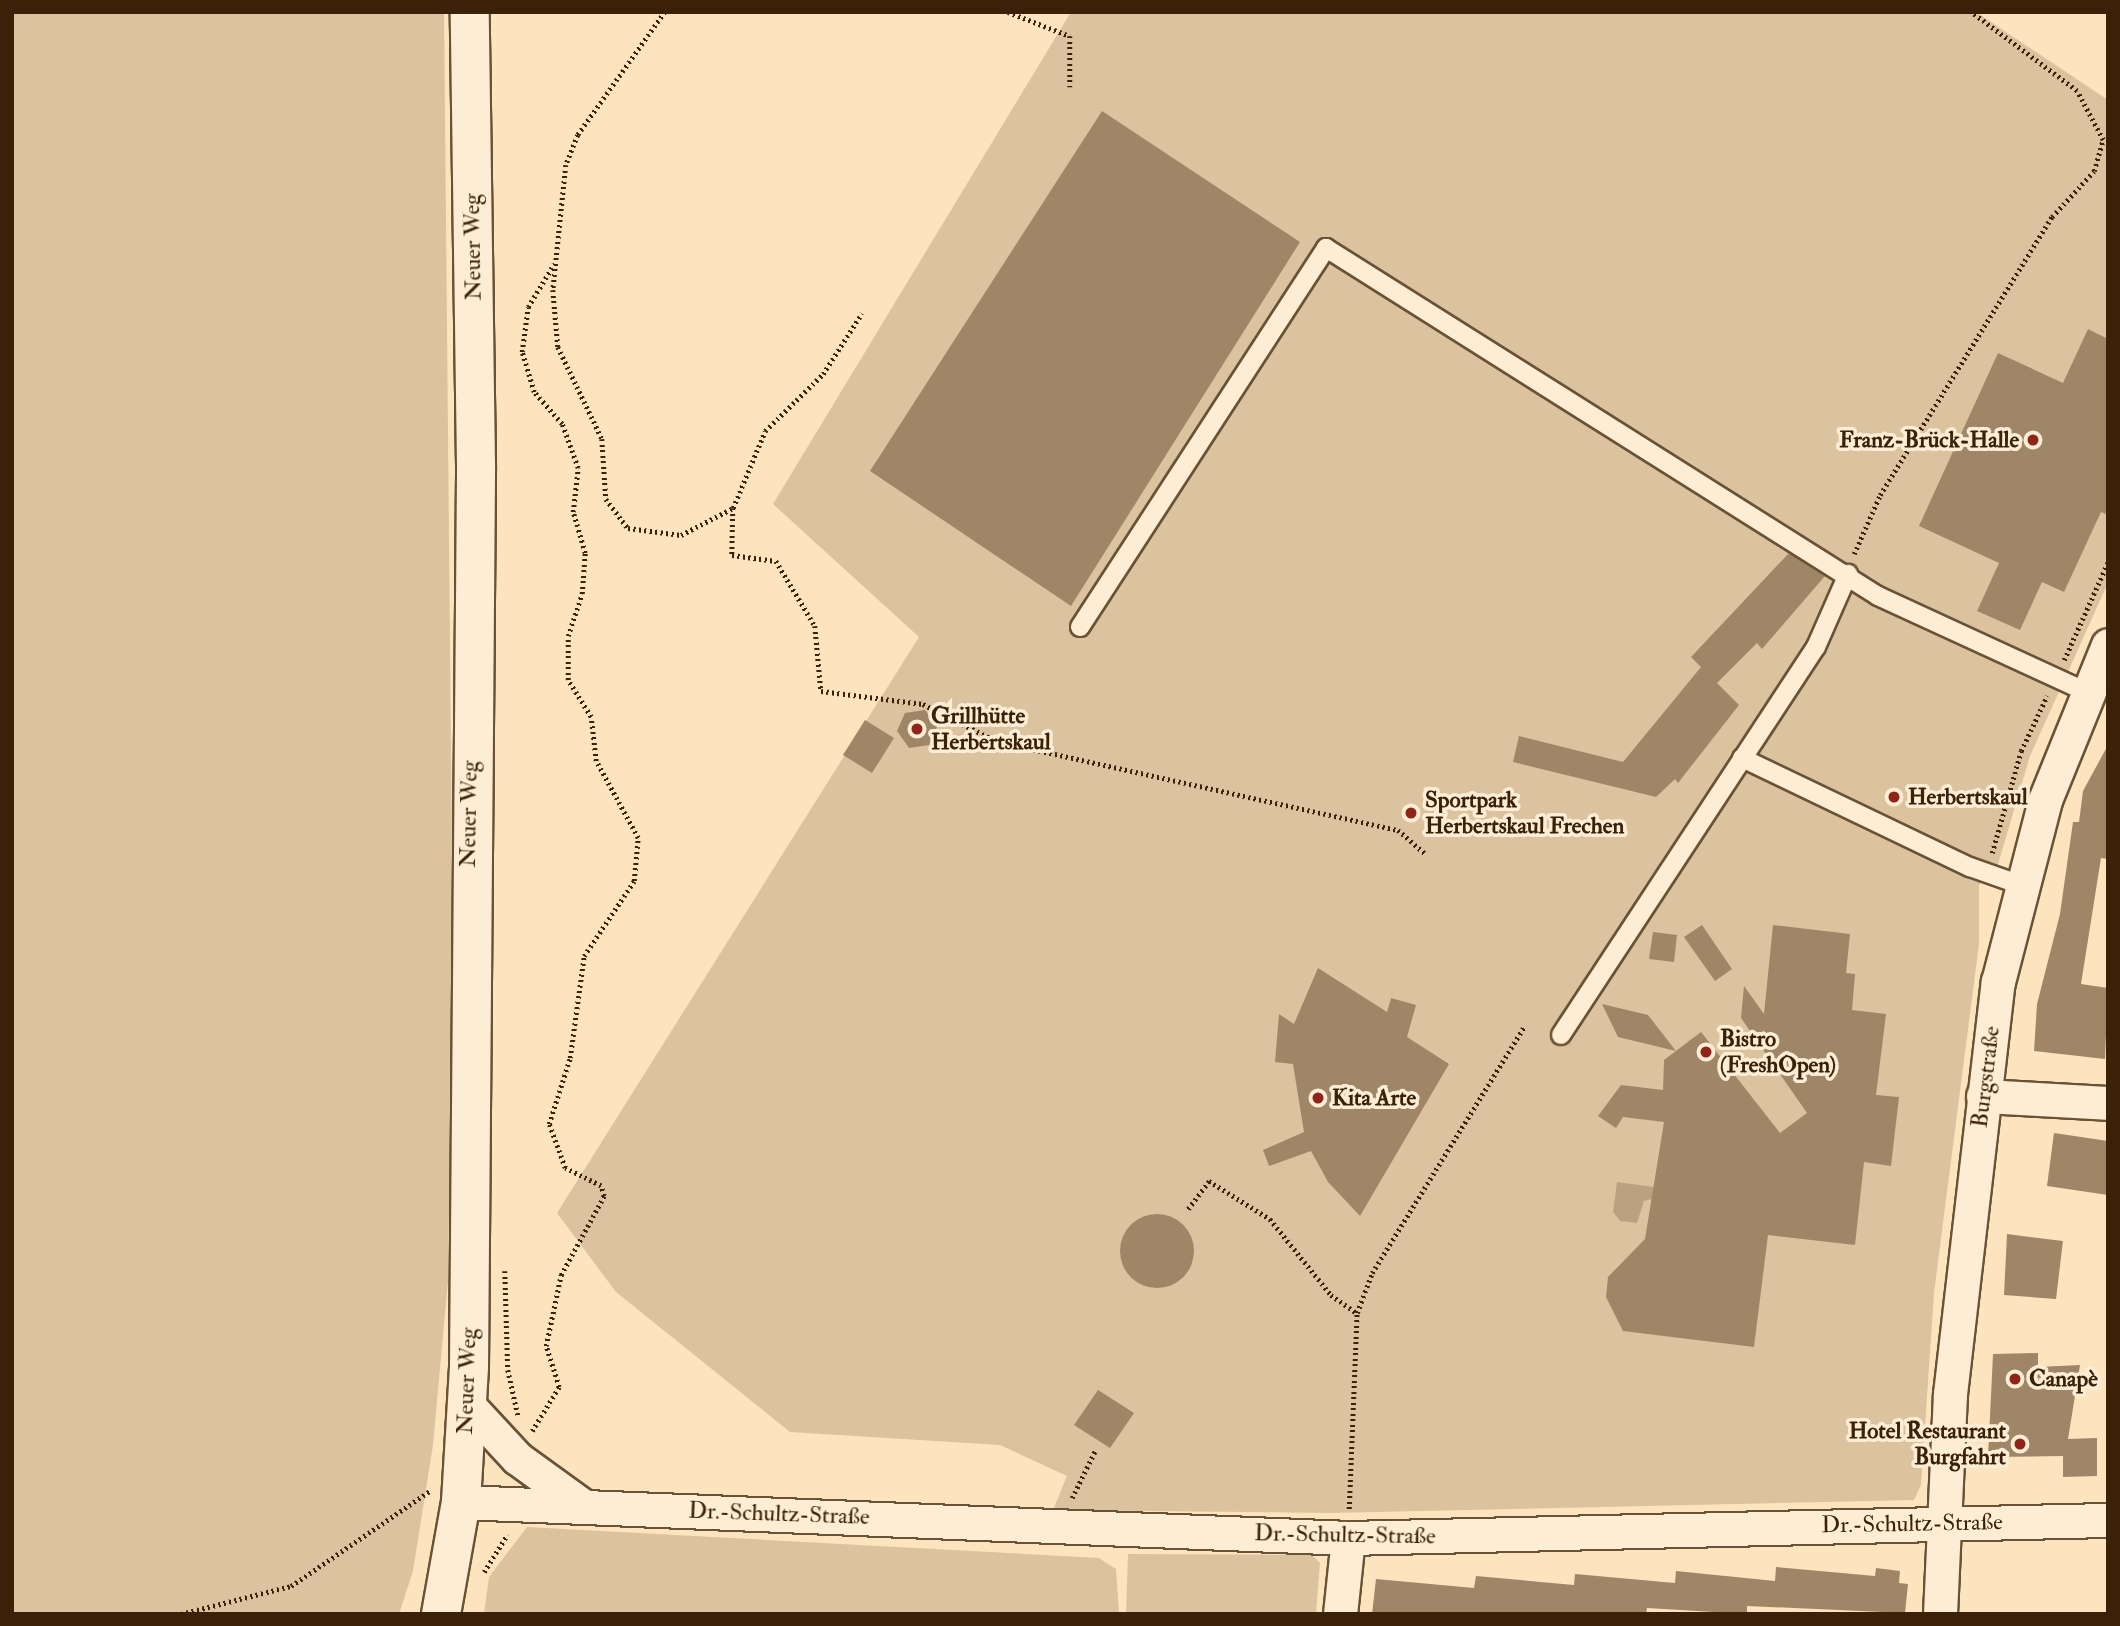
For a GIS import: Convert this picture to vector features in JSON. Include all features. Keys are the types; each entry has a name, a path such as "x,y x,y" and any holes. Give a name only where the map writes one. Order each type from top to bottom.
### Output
{"main road":[{"name":"Neuer Weg","path":"442,1614 461,1502 467,1404 476,465 470,12"}],"street":[{"name":"Burgstraße","path":"1940,1614 1950,1394 1998,982 2021,885 2087,692 2108,645"},
{"path":"1983,1096 2108,1102"},
{"path":"467,1404 517,1458 583,1506"},
{"name":"Dr.-Schultz-Straße","path":"461,1502 1348,1538 2108,1520"},
{"path":"1340,1614 1348,1538"}],"lane":[{"path":"1080,627 1326,248 1848,574 1878,596 2087,692"},
{"path":"1561,1035 1816,647 1848,574"},
{"path":"1742,758 1986,873 2021,885"}],"path":[{"path":"666,12 578,135 566,165 555,263 558,347 602,439 606,499 628,528 681,535 733,508"},
{"path":"1008,12 1070,36 1070,87"},
{"path":"1848,574 1880,495 2052,217 2094,171 2103,140 2077,91 1970,12"},
{"path":"528,1433 538,1427 559,1387 546,1346 561,1275 604,1196 601,1186 565,1168 549,1124 570,1058 584,956 634,881 638,838 596,761 590,717 568,680 568,636 582,594 585,552 573,512 578,468 562,424 534,392 522,352 528,307 555,263"},
{"path":"862,313 823,374 765,431 733,508 732,555 776,561 815,626 821,691 923,704 996,741 1398,830 1423,853"},
{"path":"1986,873 2021,751 2108,562"},
{"path":"1348,1538 1357,1312 1372,1273 1525,1025"},
{"path":"1188,1209 1209,1181 1270,1219 1331,1295 1357,1312"},
{"path":"1068,1527 1073,1494 1095,1451"},
{"path":"181,1614 291,1586 426,1490 461,1502"}],"shaded area":[{"path":"12,12 444,12 453,959 448,1281 433,1445 413,1571 399,1614 12,1614"},
{"name":"Sportpark Herbertskaul Frechen","path":"1071,12 1976,12 2108,100 2108,583 2030,756 1996,871 1979,885 1979,944 1934,1293 1921,1485 1914,1500 1330,1513 1053,1510 1067,1476 1000,1445 790,1432 616,1292 557,1213 919,637 773,504"},
{"path":"1617,1182 1661,1188 1660,1197 1644,1201 1637,1223 1620,1221 1613,1212"},
{"path":"527,1527 1099,1558 1116,1569 1119,1614 484,1614 489,1577"},
{"path":"1128,1554 1312,1555 1320,1563 1316,1614 1126,1614"}],"building":[{"path":"1102,111 1300,242 1071,606 870,471"},
{"name":"Franz-Brück-Halle","path":"2088,329 2108,339 2108,515 2101,512 2064,592 2042,582 2020,630 1977,611 1999,563 1919,526 1998,353 2063,383"},
{"path":"1789,553 1825,576 1762,649 1757,643 1717,683 1739,705 1678,783 1675,779 1656,797 1513,762 1519,736 1623,762 1701,667 1691,657"},
{"name":"Grillhütte Herbertskaul","path":"925,710 937,727 929,745 909,748 897,731 905,713"},
{"path":"865,720 894,738 872,773 843,755"},
{"path":"2108,745 2108,859 2101,858 2081,984 2108,988 2105,1059 2034,1051 2037,1004 2060,914 2073,822 2079,822 2083,791"},
{"path":"1702,925 1732,969 1715,981 1684,937"},
{"path":"1773,925 1850,934 1846,973 1855,974 1852,1010 1886,1014 1876,1095 1899,1097 1891,1166 1864,1162 1855,1245 1768,1235 1754,1347 1623,1331 1606,1297 1608,1277 1645,1239 1664,1122 1623,1117 1616,1128 1598,1116 1621,1085 1663,1090 1664,1060 1701,1032 1780,1133 1807,1113 1741,1018 1744,986 1764,1014"},
{"path":"1653,932 1677,935 1674,962 1649,959"},
{"path":"1318,968 1387,1012 1391,998 1416,1005 1407,1037 1449,1064 1360,1216 1328,1182 1311,1151 1269,1166 1263,1150 1304,1132 1293,1064 1275,1062 1279,1014 1294,1024"},
{"path":"1602,1004 1648,1015 1676,1051 1618,1037"},
{"path":"2054,1133 2108,1141 2108,1195 2047,1186"},
{"path":"1150,1214 1164,1214 1178,1220 1188,1230 1194,1251 1192,1265 1178,1282 1164,1288 1150,1288 1136,1282 1126,1272 1120,1258 1120,1244 1126,1230 1136,1220"},
{"path":"2007,1234 2063,1241 2056,1299 2004,1295"},
{"path":"2038,1353 2038,1367 2080,1365 2068,1439 2097,1438 2097,1476 2063,1477 2063,1456 1988,1457 1993,1354"},
{"path":"1098,1390 1134,1413 1110,1448 1074,1425"},
{"path":"1776,1567 1875,1576 1876,1568 1900,1571 1899,1583 1908,1584 1905,1613 1747,1606 1747,1614 1647,1608 1646,1614 1372,1614 1376,1579 1474,1588 1476,1576 1574,1585 1575,1574 1675,1583 1676,1571 1775,1581"}],"place":[{"name":"Franz-Brück-Halle","path":"2033,440"},
{"name":"Grillhütte Herbertskaul","path":"917,729"},
{"name":"Herbertskaul","path":"1894,797"},
{"name":"Sportpark Herbertskaul Frechen","path":"1411,813"},
{"name":"Bistro (FreshOpen)","path":"1706,1052"},
{"name":"Kita Arte","path":"1318,1098"},
{"name":"Canapè","path":"2015,1379"},
{"name":"Hotel Restaurant Burgfahrt","path":"2020,1444"}]}
